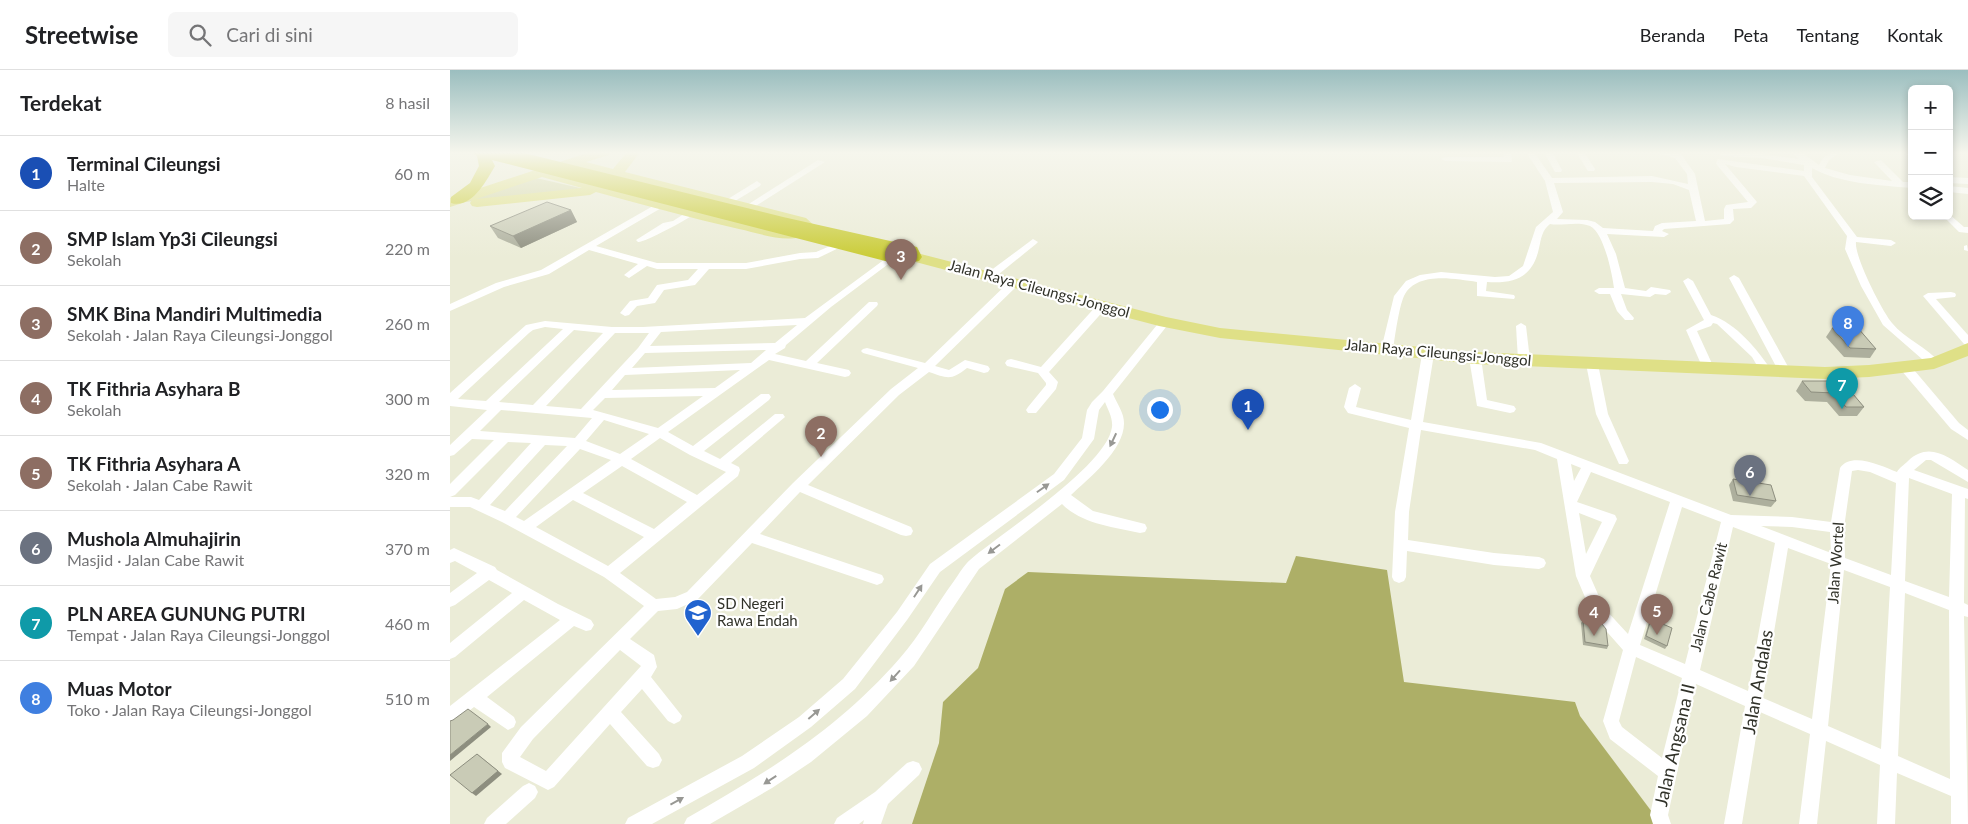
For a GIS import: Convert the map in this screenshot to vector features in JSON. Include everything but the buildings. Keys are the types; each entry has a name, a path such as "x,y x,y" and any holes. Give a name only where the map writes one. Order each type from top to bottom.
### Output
{"highway":[{"path":"452,203 473,187"},
{"path":"618,187 783,226"},
{"path":"635,187 783,226"},
{"name":"Jalan Raya Cileungsi-Jonggol","path":"783,226 903,255"},
{"name":"Jalan Raya Cileungsi-Jonggol","path":"807,232 842,244 903,255"}],"main road":[{"path":"452,203 497,187"},
{"name":"Jalan Raya Cileungsi-Jonggol","path":"592,187 690,213 769,231 807,232"},
{"name":"Jalan Raya Cileungsi-Jonggol","path":"669,187 801,221 807,232"},
{"path":"452,203 602,190"},
{"name":"Jalan Raya Cileungsi-Jonggol","path":"903,255 1165,322 1220,333 1428,354 1592,364 1825,373 1904,368 1934,363 1968,348"}],"street":[{"path":"727,202 752,187"},
{"path":"748,207 780,187"},
{"path":"1386,350 1399,296 1409,284 1428,276 1512,279 1524,271 1535,251 1542,225 1558,212 1551,187"},
{"path":"1657,233 1658,228 1662,226 1727,222 1729,220 1729,207 1748,206 1753,202 1741,187"},
{"path":"1816,187 1853,239 1892,243"},
{"path":"1693,188 1696,210 1701,223"},
{"path":"1953,189 1968,191"},
{"path":"450,308 500,286 542,273 660,205"},
{"path":"641,240 666,225 676,223 690,213"},
{"path":"1952,220 1962,230 1968,230"},
{"path":"1549,221 1594,224 1601,231 1617,274 1620,291"},
{"path":"1601,231 1668,234"},
{"path":"1853,239 1850,249 1866,286 1888,325 1934,363"},
{"path":"990,276 1033,242"},
{"path":"588,247 657,266 746,266 800,256 818,255 842,244"},
{"path":"642,350 777,345 808,321 903,255"},
{"path":"628,275 645,263"},
{"path":"625,314 634,303 651,301 661,287 691,283 706,266"},
{"path":"1482,278 1481,294 1510,297"},
{"path":"1734,278 1785,372"},
{"path":"1688,281 1708,317 1709,322 1707,324 1691,330 1708,368"},
{"path":"450,502 465,501 507,518 609,573 654,604 677,603 692,596 798,486 895,392 927,366 1014,283"},
{"path":"1599,291 1648,294 1650,294 1651,290 1666,292"},
{"path":"1620,291 1616,293 1622,311 1629,318"},
{"path":"1951,295 1928,296 1968,342"},
{"path":"809,364 873,304"},
{"path":"1042,371 1102,306"},
{"path":"1708,317 1721,322 1756,355 1766,371"},
{"path":"450,401 530,327 545,324 612,330 658,330 680,326 808,321"},
{"path":"524,528 768,356 777,345 789,322"},
{"path":"634,824 748,762 805,722 849,684 902,616 935,568 1059,477 1088,439 1091,432 1092,410 1097,401 1107,394 1165,322"},
{"path":"450,452 572,326"},
{"path":"1521,326 1524,360"},
{"path":"535,410 612,330"},
{"path":"584,413 658,330"},
{"path":"867,351 927,366 949,374 965,364 984,369"},
{"path":"1400,577 1402,512 1428,354"},
{"path":"768,356 844,373"},
{"path":"1474,358 1481,402 1510,409"},
{"path":"1011,363 1042,371 1052,382 1052,386 1032,410"},
{"path":"1592,364 1602,414 1623,461"},
{"path":"621,372 754,366"},
{"path":"1904,368 1955,426 1968,436"},
{"path":"1355,388 1350,407 1352,410 1416,425 1537,446 1962,609"},
{"path":"602,394 716,392"},
{"path":"693,824 766,782 805,756 861,711 908,661 974,565 1063,496 1100,460 1113,442 1118,427 1117,416 1107,394"},
{"path":"694,452 765,397"},
{"path":"450,401 492,407 601,415 658,432 694,452 733,469 734,472 609,573"},
{"path":"507,518 578,444 601,415"},
{"path":"721,465 779,417"},
{"path":"469,434 578,444 620,459 698,502"},
{"path":"450,492 505,437"},
{"path":"481,506 542,440"},
{"path":"1886,824 1896,584 1903,476 1924,455 1929,455 1936,456 1968,477"},
{"path":"1564,456 1583,576 1598,612 1631,648 1754,700 1819,731 1963,793"},
{"path":"1570,503 1588,466"},
{"name":"Jalan Wortel","path":"1808,824 1838,563 1837,528 1844,478 1849,466 1864,466 1963,492"},
{"path":"798,486 906,531"},
{"path":"1960,824 1963,793 1963,492"},
{"path":"573,494 655,536"},
{"path":"1063,496 1071,506 1093,518 1140,528"},
{"path":"1666,773 1616,733 1611,725 1631,648 1677,501"},
{"path":"1570,503 1610,519 1583,576"},
{"path":"1728,520 1792,522 1837,528"},
{"name":"Jalan Cabe Rawit","path":"1691,674 1728,520"},
{"path":"749,536 877,579"},
{"name":"Jalan Andalas","path":"1732,824 1782,540"},
{"path":"1401,545 1494,559 1538,563"},
{"path":"450,716 579,622 523,593 490,571 451,554"},
{"path":"450,601 490,571"},
{"path":"450,652 523,593"},
{"path":"618,640 648,660 649,667 642,677 548,782 511,762 510,758 515,747 618,640 654,604"},
{"name":"Jalan Angsana II","path":"1660,820 1666,773 1691,674"},
{"path":"642,677 674,716"},
{"path":"474,697 508,722"},
{"path":"610,712 653,760"},
{"path":"843,824 881,798 913,769"},
{"path":"493,824 529,792"},
{"path":"872,824 881,798"}],"green space":[{"path":"508,187 577,187 589,190 464,202"},
{"path":"1296,556 1387,570 1404,682 1575,702 1580,716 1661,824 912,824 939,743 943,702 978,668 1005,589 1028,572 1286,583"}],"place":[{"name":"SMK Bina Mandiri Multimedia","path":"901,280"},
{"name":"Muas Motor","path":"1848,347"},
{"name":"PLN AREA GUNUNG PUTRI","path":"1842,409"},
{"name":"Terminal Cileungsi","path":"1248,430"},
{"name":"SMP Islam Yp3i Cileungsi","path":"821,457"},
{"name":"Mushola Almuhajirin","path":"1750,496"},
{"name":"TK Fithria Asyhara A","path":"1657,635"},
{"name":"TK Fithria Asyhara B","path":"1594,636"},
{"name":"SD Negeri Rawa Endah","path":"698,637"}]}
